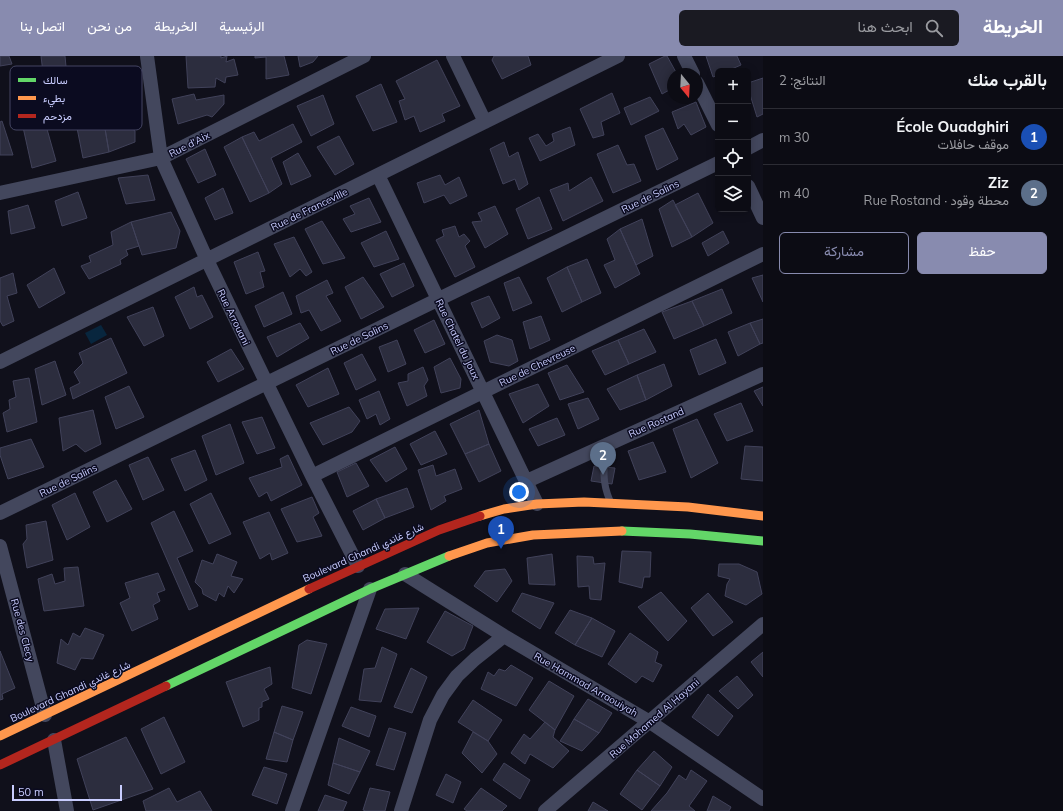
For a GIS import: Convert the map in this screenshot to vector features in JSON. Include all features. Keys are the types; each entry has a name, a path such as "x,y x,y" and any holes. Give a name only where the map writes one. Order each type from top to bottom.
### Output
{"main road":[{"name":"Boulevard Ghandi شارع غاندي","path":"0,736 358,566 439,530 471,518 504,509 537,504 584,502 688,507 763,516"},
{"path":"0,765 370,589 449,556 488,543 533,535 626,531 690,534 763,541"}],"street":[{"name":"Rue Arrouani","path":"147,56 161,158 207,260 312,476 358,566"},
{"name":"Rue d'Aix","path":"0,193 161,158 337,62 364,56"},
{"path":"453,56 485,122"},
{"name":"Rue de Franceville","path":"0,362 618,56"},
{"path":"684,56 690,68"},
{"path":"703,95 715,119"},
{"path":"751,146 763,140"},
{"name":"Rue de Salins","path":"0,513 715,164"},
{"name":"Rue Chatel du Joux","path":"378,175 537,504"},
{"path":"751,192 763,218"},
{"name":"Rue de Chevreuse","path":"312,476 763,254"},
{"name":"Rue Rostand","path":"527,481 763,374"},
{"name":"Rue des Clecy","path":"0,546 45,715"},
{"name":"Rue Hammad Arraouiyah","path":"405,574 504,636 650,722 763,799"},
{"path":"292,811 370,589"},
{"name":"Rue Mohamed Al Hayani","path":"545,811 763,624"},
{"path":"401,811 430,720 443,694 457,676 475,659 504,636"},
{"path":"54,740 67,811"}],"lane":[{"path":"607,445 603,480 611,503"}],"water":[{"path":"101,325 107,335 91,344 85,333"}],"building":[{"path":"0,56 9,56 12,64 0,66"},
{"path":"41,56 65,56 66,66 42,66"},
{"path":"186,56 221,56 221,58 227,56 226,62 234,59 238,75 226,77 225,83 216,78 215,87 188,88"},
{"path":"255,56 284,56 289,75 266,79 266,57 255,58"},
{"path":"298,56 318,56 313,62 300,67"},
{"path":"494,56 528,56 531,65 502,79 492,60"},
{"path":"667,56 674,68 667,68 667,91 662,94 649,64"},
{"path":"706,56 737,56 741,65 734,68 715,68 715,76 713,77"},
{"path":"437,60 460,106 442,114 445,121 420,132 414,116 405,120 399,101 405,99 396,81"},
{"path":"763,78 763,114 757,117 751,98 751,82"},
{"path":"381,84 397,122 373,131 356,96"},
{"path":"612,93 620,113 601,122 604,135 593,138 580,109"},
{"path":"194,94 196,100 224,95 224,104 212,117 207,115 178,124 172,99"},
{"path":"323,95 334,124 311,136 297,106"},
{"path":"650,97 659,111 631,125 624,108"},
{"path":"691,104 697,104 706,127 691,135 684,124 678,129 672,112"},
{"path":"2,121 13,155 0,155 0,122"},
{"path":"293,124 302,142 271,158 282,184 269,193 242,137 254,132 259,141"},
{"path":"570,127 575,145 540,161 529,138 538,134 546,146 554,141 552,134"},
{"path":"663,128 678,159 657,170 645,136"},
{"path":"24,130 47,130 56,161 32,168"},
{"path":"77,130 105,130 109,152 83,158"},
{"path":"105,130 135,131 135,142 109,152"},
{"path":"339,136 354,164 335,175 317,147"},
{"path":"242,137 269,193 250,202 224,147"},
{"path":"504,142 509,157 518,152 528,184 519,190 515,179 503,184 490,149"},
{"path":"618,145 627,165 634,164 641,181 613,193 597,154"},
{"path":"205,149 216,175 198,183 186,159"},
{"path":"298,153 311,176 291,185 283,162"},
{"path":"148,175 155,200 126,204 118,178"},
{"path":"440,175 445,185 459,177 467,196 450,204 444,195 424,203 417,183"},
{"path":"591,177 603,201 563,221 550,190 568,183 569,191"},
{"path":"223,188 233,213 215,220 205,198"},
{"path":"78,192 87,218 62,226 55,201"},
{"path":"698,193 713,223 692,237 675,205"},
{"path":"539,197 552,229 528,239 516,209"},
{"path":"369,198 381,222 351,232 343,219 355,214 350,206"},
{"path":"673,200 692,237 672,247 659,209"},
{"path":"28,205 35,228 11,234 8,211"},
{"path":"495,206 508,234 485,248 472,222 482,221 478,213"},
{"path":"171,212 180,231 176,248 142,255 131,222"},
{"path":"642,219 653,256 636,265 620,229"},
{"path":"322,221 345,258 323,264 305,229"},
{"path":"131,222 139,246 126,250 128,255 120,260 121,264 89,279 81,266 91,262 89,256 113,245 111,232"},
{"path":"455,226 459,237 464,234 470,241 465,246 475,267 455,277 436,240 444,236 442,230"},
{"path":"620,229 640,274 615,288 604,265 615,260 607,239"},
{"path":"386,231 399,259 374,267 361,243"},
{"path":"723,231 729,243 708,256 702,243"},
{"path":"294,237 312,272 306,276 300,269 290,277 274,244"},
{"path":"258,252 265,271 260,272 264,287 246,294 234,262"},
{"path":"587,259 601,293 582,302 567,267"},
{"path":"404,263 414,286 392,297 380,274"},
{"path":"567,267 582,302 562,312 547,278"},
{"path":"54,268 65,293 39,308 27,285"},
{"path":"13,273 17,293 7,296 14,321 3,326 0,321 0,278"},
{"path":"763,275 763,302 752,278"},
{"path":"363,277 384,307 361,319 345,287"},
{"path":"519,277 532,303 513,311 504,283"},
{"path":"327,280 333,293 326,296 341,321 321,331 309,310 301,313 296,296"},
{"path":"194,287 197,297 202,295 213,317 190,329 175,297"},
{"path":"722,289 732,313 704,326 692,301"},
{"path":"283,292 292,314 264,327 255,306"},
{"path":"489,296 500,318 482,328 471,303"},
{"path":"692,301 704,326 674,339 662,312"},
{"path":"153,307 164,336 144,346 127,317"},
{"path":"541,316 550,340 530,349 523,322"},
{"path":"763,319 763,343 760,344 750,323"},
{"path":"434,320 445,344 425,353 414,330"},
{"path":"300,323 309,338 277,357 267,337"},
{"path":"750,323 760,344 738,356 728,332"},
{"path":"644,329 656,352 629,364 618,340"},
{"path":"497,335 512,340 518,361 509,366 490,362 484,341"},
{"path":"111,338 127,373 73,399 70,388 80,383 74,372 83,363 79,353"},
{"path":"716,339 726,363 699,375 690,350"},
{"path":"397,340 406,364 388,372 379,347"},
{"path":"618,340 629,364 605,375 592,351"},
{"path":"231,349 244,369 218,382 207,362"},
{"path":"362,354 376,380 356,390 344,363"},
{"path":"450,358 461,379 460,388 441,393 434,367"},
{"path":"55,361 66,395 42,405 35,369"},
{"path":"664,364 672,386 646,400 637,375"},
{"path":"567,365 584,392 560,400 548,373"},
{"path":"423,367 428,380 424,386 427,396 407,406 398,383 408,381 408,374"},
{"path":"328,368 339,394 308,407 296,385"},
{"path":"637,375 646,400 620,410 607,389"},
{"path":"29,378 37,422 7,432 3,413 10,409 9,400 16,397 13,381"},
{"path":"538,384 549,406 523,423 509,394"},
{"path":"129,386 144,417 116,429 105,397"},
{"path":"763,387 763,406 754,391"},
{"path":"379,391 390,419 380,425 376,414 367,419 359,400"},
{"path":"588,398 599,419 578,429 568,404"},
{"path":"741,403 753,431 727,441 714,414"},
{"path":"349,407 360,421 352,432 323,445 310,423"},
{"path":"93,410 101,444 85,452 76,444 63,451 59,418"},
{"path":"479,410 489,444 465,454 450,424"},
{"path":"262,417 275,448 257,454 242,422"},
{"path":"557,418 565,435 538,446 529,429"},
{"path":"697,419 718,463 691,478 673,429"},
{"path":"230,424 244,463 216,475 202,436"},
{"path":"435,431 447,454 421,465 410,444"},
{"path":"31,439 44,467 8,479 0,455 0,448"},
{"path":"653,442 666,472 639,480 628,451"},
{"path":"489,444 501,471 479,482 465,454"},
{"path":"745,446 763,447 763,481 741,479"},
{"path":"395,447 407,469 386,482 370,460"},
{"path":"195,450 207,480 185,491 171,459"},
{"path":"288,455 302,485 271,501 267,492 259,497 249,478 282,467 280,459"},
{"path":"148,457 164,490 143,500 129,465"},
{"path":"356,463 369,486 347,497 337,472"},
{"path":"433,465 436,476 455,469 462,489 444,496 446,501 431,510 418,470"},
{"path":"594,466 615,468 612,484 591,481"},
{"path":"116,480 132,509 107,522 93,492"},
{"path":"407,488 414,507 385,518 376,499"},
{"path":"75,493 90,527 67,540 52,505"},
{"path":"211,493 231,534 209,544 190,504"},
{"path":"312,497 319,513 313,517 322,536 297,542 281,509"},
{"path":"376,499 385,518 363,530 353,511"},
{"path":"174,511 193,551 177,558 198,606 189,610 151,523"},
{"path":"269,512 288,553 272,560 270,553 260,559 243,522"},
{"path":"46,521 53,560 27,568 23,544 27,539 26,525"},
{"path":"622,551 651,552 650,577 644,577 642,588 619,582"},
{"path":"217,554 237,562 231,576 243,579 234,593 228,586 224,597 219,593 216,601 203,594 202,589 195,582 202,560 213,564"},
{"path":"552,554 555,585 529,584 527,558"},
{"path":"577,556 593,557 594,564 605,563 601,600 590,599 589,586 578,587"},
{"path":"719,564 739,564 757,572 762,594 746,605 725,596 727,584 730,579 718,576"},
{"path":"78,567 84,606 44,611 38,579 52,574 55,584 65,581 64,568"},
{"path":"505,569 512,581 497,602 474,586 485,571"},
{"path":"158,573 165,590 157,593 160,601 153,605 158,619 132,631 120,603 130,598 125,583"},
{"path":"661,592 687,621 668,641 638,607"},
{"path":"522,593 554,603 540,629 512,611"},
{"path":"708,593 733,622 713,636 691,608"},
{"path":"419,608 406,639 376,629 385,609"},
{"path":"570,610 592,618 575,645 555,633"},
{"path":"445,611 473,626 464,649 452,656 427,642"},
{"path":"592,618 615,631 602,657 575,645"},
{"path":"85,628 104,635 93,659 81,658 75,670 57,663 61,639 68,645 73,633 80,637"},
{"path":"630,633 658,652 655,662 662,665 653,682 642,676 636,683 608,664"},
{"path":"307,640 327,644 311,694 292,688 299,645"},
{"path":"382,647 397,654 381,702 359,700 364,669 375,668"},
{"path":"0,651 15,688 2,694 3,699 0,700"},
{"path":"763,652 763,677 751,662"},
{"path":"511,665 533,678 516,706 481,689 488,672 494,676 499,669 505,671"},
{"path":"270,667 272,684 264,689 269,699 262,702 262,707 259,708 259,720 243,727 226,682"},
{"path":"411,668 427,677 412,713 394,707"},
{"path":"737,676 753,695 738,709 719,691"},
{"path":"549,681 574,696 555,730 529,710"},
{"path":"708,694 733,716 718,736 692,717"},
{"path":"588,699 612,713 599,733 574,719"},
{"path":"473,700 502,720 488,741 458,722"},
{"path":"282,706 303,712 293,740 274,732"},
{"path":"351,707 376,716 369,737 342,726"},
{"path":"164,717 185,762 161,774 141,729"},
{"path":"574,719 599,733 582,751 560,741"},
{"path":"545,722 555,730 553,737 569,751 553,768 530,754 525,764 511,753 524,734 530,739"},
{"path":"389,728 406,733 394,770 376,765"},
{"path":"274,732 293,740 287,762 266,759"},
{"path":"473,732 488,741 497,754 482,773 462,753"},
{"path":"126,737 153,789 93,810 77,759"},
{"path":"339,738 370,751 360,772 333,763"},
{"path":"654,751 672,767 660,786 637,770"},
{"path":"333,763 360,772 349,794 328,785"},
{"path":"504,763 530,780 520,799 493,780"},
{"path":"264,767 287,774 277,804 252,795"},
{"path":"637,770 660,786 642,810 620,794"},
{"path":"691,770 707,781 689,806 695,811 651,811 667,793 679,775 686,780"},
{"path":"446,774 461,782 453,803 436,795"},
{"path":"169,788 177,802 200,791 212,811 146,811 143,801"},
{"path":"370,788 390,792 385,811 363,810"},
{"path":"481,788 507,806 502,811 467,811 464,809"},
{"path":"325,795 347,802 343,811 318,811"},
{"path":"713,796 731,807 729,811 707,811"},
{"path":"593,802 608,811 588,811"}],"traffic: fast":[{"path":"622,531 690,534 763,541"},
{"path":"166,686 370,589 449,556"}],"traffic: slow":[{"path":"480,516 504,509 537,504 584,502 688,507 763,516"},
{"path":"449,556 487,543 533,535 622,531"},
{"path":"0,736 309,589"}],"traffic: jam":[{"path":"309,589 439,530 480,516"},
{"path":"0,765 166,686"}],"place":[{"name":"Ziz","path":"603,475"},
{"name":"École Ouadghiri","path":"501,549"}]}
